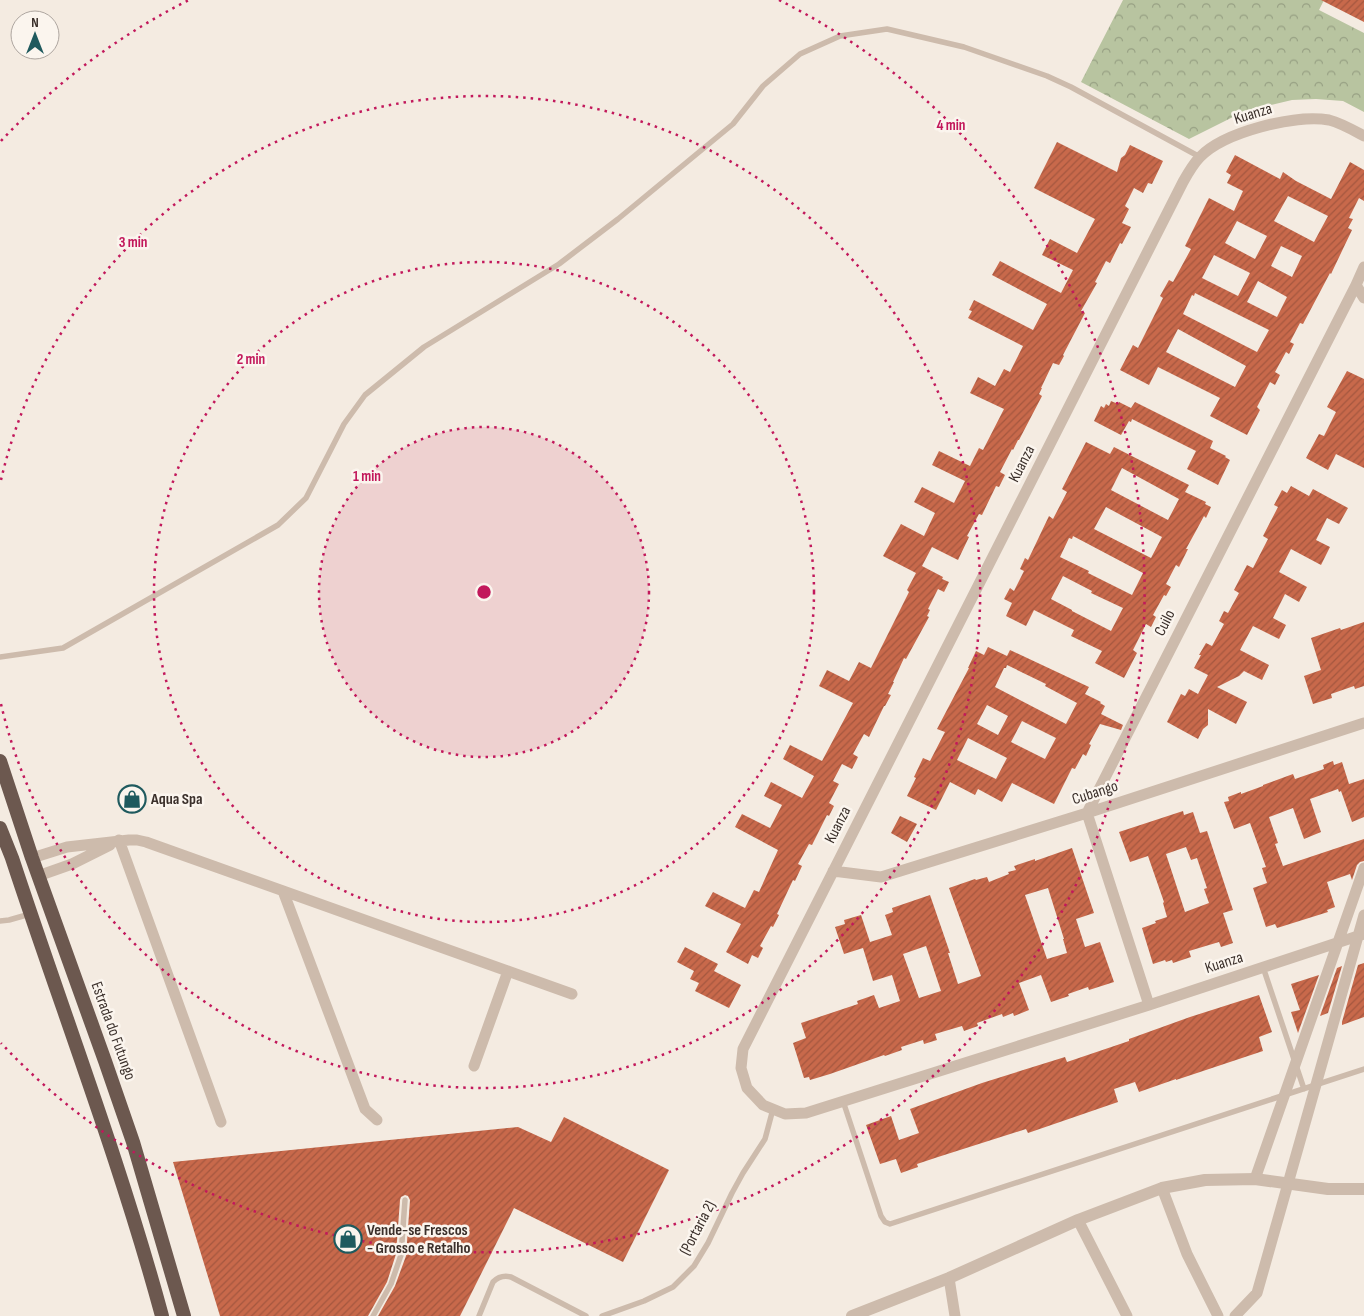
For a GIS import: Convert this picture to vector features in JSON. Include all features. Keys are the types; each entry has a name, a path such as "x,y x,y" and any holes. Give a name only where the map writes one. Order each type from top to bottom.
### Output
{"highway":[{"name":"Estrada do Futungo","path":"0,761 38,876 133,1142 184,1316"},
{"path":"0,828 12,858 113,1156 162,1316"}],"street":[{"name":"Kuanza","path":"1364,136 1346,126 1312,118 1266,125 1214,145 1200,157 1183,182 743,1050 741,1068 747,1088 763,1105 785,1114 806,1113 1149,1005 1364,934"},
{"name":"Cuilo","path":"1087,813 1364,267"},
{"path":"1356,286 1364,298"},
{"name":"Cubango","path":"833,871 881,877 1364,724"},
{"path":"1087,813 1149,1005"},
{"path":"38,876 72,864 118,840"},
{"path":"118,840 221,1122"},
{"path":"32,858 67,847 118,840 146,842 572,994"},
{"path":"1255,1179 1364,868"},
{"path":"283,891 365,1109 377,1120"},
{"path":"1235,1316 1257,1293 1364,915"},
{"path":"474,1066 508,971"},
{"path":"852,1316 949,1278 1078,1220 1162,1188 1205,1180 1255,1179 1328,1189 1364,1189"},
{"path":"1162,1188 1187,1254 1218,1316"},
{"path":"1078,1220 1127,1316"},
{"path":"949,1278 955,1316"}],"lane":[{"path":"0,657 63,648 278,525 306,498 344,424 365,395 424,347 559,264 618,219 733,124 763,86 800,54 840,36 887,29 964,48 1063,83 1200,157"},
{"path":"0,921 30,914"},
{"path":"1265,973 1304,1089"},
{"path":"843,1101 881,1216 885,1222 890,1224 1364,1069"},
{"name":"(Portaria 2)","path":"602,1316 644,1301 673,1286 694,1266 708,1243 743,1173 765,1139 773,1109"},
{"path":"373,1316 391,1284 401,1255 405,1200"},
{"path":"479,1316 493,1282 497,1278 505,1276 511,1277 586,1316"}],"green space":[{"path":"1123,0 1324,0 1319,10 1364,33 1364,112 1343,101 1292,100 1245,111 1189,139 1081,82"}],"building":[{"path":"1321,0 1364,0 1364,22"},
{"path":"1057,142 1117,172 1121,158 1125,155 1130,145 1163,161 1152,184 1148,183 1143,193 1134,188 1125,206 1129,209 1122,223 1131,227 1110,263 1106,261 1095,282 1097,283 1081,311 1085,313 1064,356 1059,365 1053,363 1039,394 1042,396 1000,472 1005,475 999,487 996,486 982,515 979,514 967,536 969,537 958,560 932,547 922,566 949,582 944,592 938,589 928,609 930,610 927,616 929,617 906,659 904,658 893,682 888,694 891,695 869,737 864,734 853,754 858,757 852,769 842,764 833,781 839,784 829,803 834,806 829,816 827,815 812,845 809,844 798,864 802,866 795,881 793,880 773,927 771,926 760,946 763,948 758,958 752,955 748,964 726,952 741,924 705,906 713,892 745,908 754,890 759,892 778,850 735,827 742,814 770,828 782,805 764,796 771,782 802,798 814,776 783,759 790,745 822,761 853,703 819,686 827,670 849,681 859,662 871,668 909,592 907,590 916,573 883,556 901,524 924,536 935,513 914,502 922,487 954,503 965,481 932,465 939,451 970,466 979,448 983,450 1004,409 970,393 978,377 995,386 1004,369 1010,372 1023,346 968,318 972,311 969,310 974,300 1033,330 1047,304 992,275 1000,261 1061,293 1073,270 1042,255 1050,239 1077,253 1095,219 1034,188"},
{"path":"1235,155 1280,179 1283,172 1331,199 1350,162 1364,170 1364,201 1359,198 1349,218 1353,219 1348,228 1352,230 1331,274 1303,324 1300,323 1290,342 1294,344 1289,354 1286,352 1275,372 1280,375 1275,385 1270,382 1257,407 1260,410 1247,435 1210,416 1220,398 1158,367 1149,385 1120,370 1133,345 1138,348 1163,298 1160,296 1169,280 1173,282 1191,249 1185,246 1209,198 1234,211 1243,191 1227,183 1231,175 1226,172","holes":["1288,196 1328,216 1314,242 1274,221","1237,221 1267,236 1255,259 1225,243","1281,246 1302,256 1292,277 1271,266","1214,255 1250,273 1238,296 1202,278","1258,281 1287,297 1277,317 1247,302","1195,293 1269,330 1257,352 1183,314 1192,295 1194,296","1178,329 1246,366 1235,387 1166,352"]},
{"path":"1347,371 1364,379 1364,468 1336,454 1328,470 1306,458 1319,434 1324,436 1336,412 1327,407"},
{"path":"1111,401 1118,404 1119,402 1131,408 1135,402 1213,441 1210,448 1230,460 1218,485 1187,469 1196,451 1132,419 1121,435 1094,421 1101,406 1104,408 1106,404 1109,406"},
{"path":"1086,442 1110,454 1114,447 1189,485 1185,492 1206,502 1205,504 1211,507 1186,549 1188,549 1179,567 1176,565 1166,584 1171,587 1166,596 1164,595 1153,615 1156,617 1151,627 1146,624 1133,650 1137,653 1124,678 1095,663 1102,651 1071,636 1074,630 1034,610 1026,626 1006,616 1012,603 1004,599 1010,588 1014,591 1024,571 1020,569 1025,558 1028,560 1049,516 1053,519 1067,492 1062,489","holes":["1122,468 1179,499 1168,520 1111,490","1106,507 1162,537 1151,558 1094,529","1073,536 1143,573 1132,595 1060,557 1069,538 1072,539","1063,576 1092,591 1091,593 1123,608 1111,631 1051,599"]},
{"path":"1291,486 1309,496 1313,489 1348,508 1339,524 1327,518 1316,540 1330,547 1321,565 1291,549 1279,572 1307,587 1299,602 1285,594 1273,618 1286,625 1279,639 1253,626 1240,650 1269,665 1262,680 1244,671 1239,676 1217,687 1247,702 1236,724 1208,709 1208,725 1203,729 1198,739 1167,722 1181,694 1185,696 1189,689 1198,694 1208,675 1194,668 1201,655 1199,655 1206,643 1212,646 1224,624 1219,621 1224,611 1228,613 1239,593 1234,590 1247,565 1253,568 1268,539 1263,536 1278,507 1274,505 1282,490 1287,493"},
{"path":"1364,622 1364,686 1355,689 1354,686 1331,694 1332,698 1313,704 1304,676 1321,670 1311,638"},
{"path":"988,647 1007,656 1010,650 1089,687 1085,694 1105,706 1101,714 1123,725 1121,730 1100,724 1089,744 1091,745 1086,756 1083,754 1075,769 1072,768 1054,804 1012,783 1002,802 978,789 975,795 950,782 936,810 907,796 923,758 930,761 945,732 937,729 976,651 984,655","holes":["1007,665 1046,684 1045,686 1077,703 1066,724 995,687 1004,668","987,705 1008,716 998,735 977,724","1022,721 1056,738 1045,759 1011,742","968,738 1007,758 996,779 957,760"]},
{"path":"1333,761 1334,765 1342,762 1349,784 1364,779 1364,817 1352,822 1341,791 1339,792 1338,789 1310,799 1321,832 1304,839 1293,808 1269,817 1278,843 1275,844 1283,866 1364,839 1364,861 1357,865 1352,880 1350,874 1327,882 1335,907 1327,910 1328,912 1277,928 1275,924 1266,927 1253,888 1267,883 1262,868 1266,867 1250,823 1234,829 1224,802 1229,801 1228,797 1241,792 1241,794 1293,774 1295,779 1324,769 1323,765"},
{"path":"1183,811 1184,815 1193,812 1200,833 1207,831 1233,910 1223,913 1233,943 1221,947 1219,942 1189,951 1191,957 1173,963 1172,960 1166,962 1165,960 1153,964 1142,928 1167,917 1164,902 1148,856 1130,862 1119,832","holes":["1186,847 1191,860 1197,858 1207,888 1204,889 1209,903 1185,912 1166,854"]},
{"path":"900,816 917,824 907,842 891,833"},
{"path":"1072,848 1094,913 1076,919 1085,947 1100,942 1114,982 1089,990 1088,987 1051,1002 1041,975 1019,983 1029,1010 1014,1016 1013,1013 1003,1017 1002,1014 977,1023 978,1026 964,1031 962,1026 935,1034 937,1040 924,1044 923,1040 901,1047 902,1050 830,1074 810,1080 809,1077 804,1078 793,1043 806,1038 801,1023 858,1004 857,1001 874,995 879,1008 900,1001 892,975 873,981 863,948 844,954 835,927 845,924 844,920 861,915 870,942 892,935 885,915 893,912 892,908 930,895 950,953 948,953 958,984 981,976 949,888 987,877 989,882 1016,870 1014,866 1035,859 1035,861","holes":["1048,888 1067,953 1047,959 1025,895","926,946 941,991 919,998 903,954"]},
{"path":"685,947 718,964 714,971 741,985 729,1008 695,991 699,983 690,979 694,971 677,962"},
{"path":"1364,963 1364,1017 1342,1025 1358,965"},
{"path":"1342,966 1328,1013 1320,1016 1337,968"},
{"path":"1319,975 1298,1033 1291,1012 1300,1010 1291,984"},
{"path":"1259,995 1272,1032 1259,1037 1263,1051 1139,1092 1135,1082 1114,1089 1118,1102 1028,1133 1026,1129 938,1157 917,1164 918,1167 901,1173 896,1159 880,1164 866,1125 891,1116 899,1140 919,1133 910,1109 982,1083 1065,1057 1067,1062 1129,1041 1129,1039 1190,1017"},
{"name":"Vende-se Frescos - Grosso e Retalho","path":"564,1117 669,1170 623,1262 514,1208 460,1316 378,1316 395,1286 406,1256 410,1200 405,1195 400,1200 396,1254 387,1282 368,1316 220,1316 173,1162 518,1127 551,1142"}],"place":[{"name":"Aqua Spa","path":"132,799"},
{"name":"Vende-se Frescos - Grosso e Retalho","path":"348,1239"}]}
